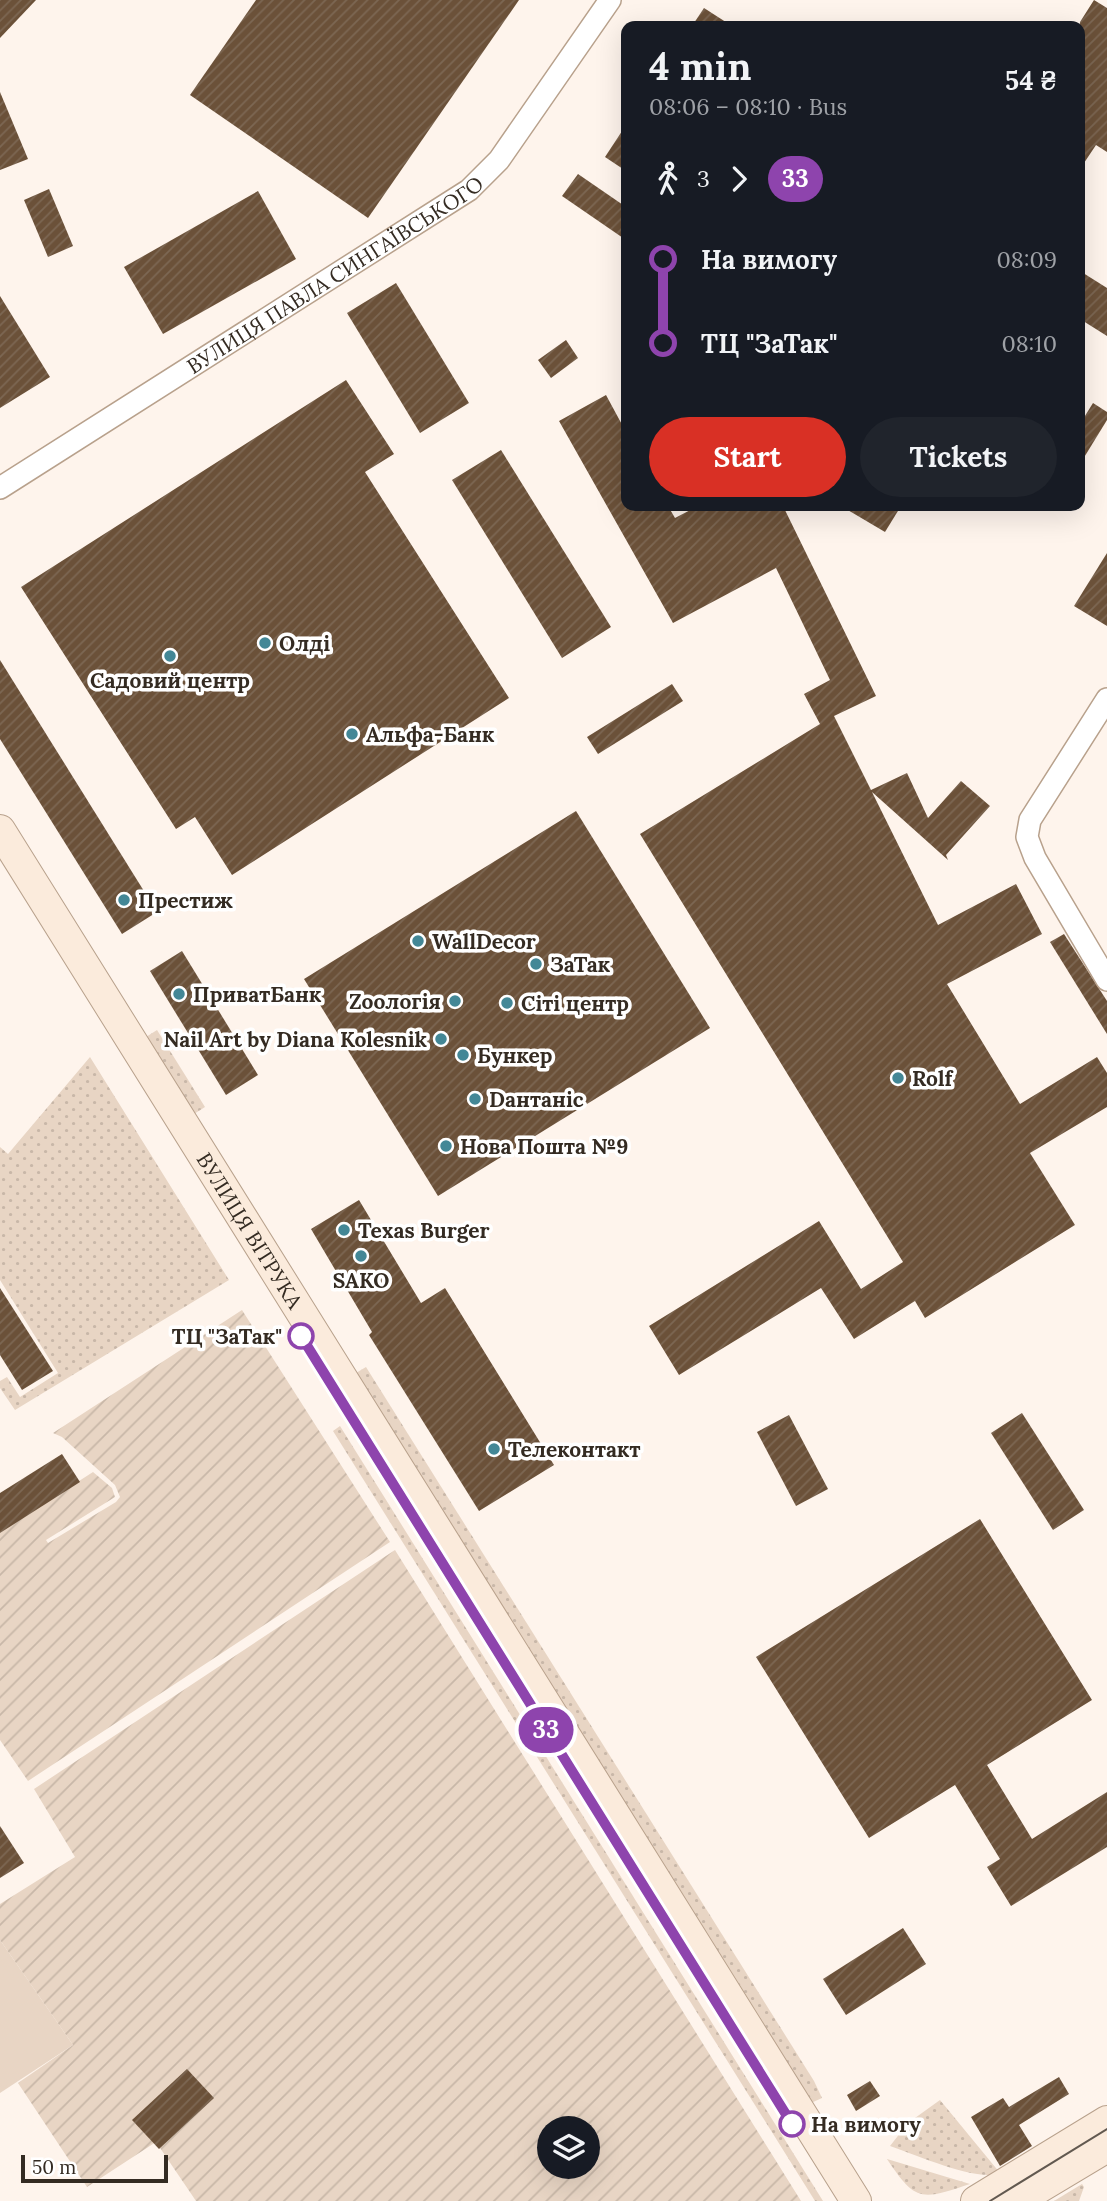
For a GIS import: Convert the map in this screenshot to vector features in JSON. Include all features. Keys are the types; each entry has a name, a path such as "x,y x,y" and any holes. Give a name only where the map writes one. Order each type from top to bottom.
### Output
{"main road":[{"name":"ВУЛИЦЯ ВІТРУКА","path":"0,830 856,2201"},
{"name":"ВУЛИЦЯ ВІТРУКА","path":"0,855 840,2201"},
{"path":"976,2201 1107,2121"},
{"path":"1017,2201 1107,2147"}],"street":[{"name":"ВУЛИЦЯ ПАВЛА СИНГАЇВСЬКОГО","path":"0,488 469,190 499,160 610,0"},
{"path":"1107,699 1035,811 1027,837 1035,858 1107,980"}],"shaded area":[{"path":"157,1030 205,1107 194,1114 146,1037"},
{"path":"90,1057 229,1280 15,1410 0,1388 0,1381 7,1377 20,1397 58,1373 0,1280 0,1147 8,1154"},
{"path":"242,1310 390,1542 28,1781 0,1740 0,1532 93,1472 112,1488 115,1497 46,1540 48,1543 116,1502 120,1497 115,1485 62,1437 53,1433"},
{"path":"366,1367 814,2081 822,2098 811,2103 356,1373"},
{"path":"340,1426 823,2201 815,2201 333,1431"},
{"path":"395,1550 801,2201 196,2201 156,2142 87,2187 18,2083 73,2045 0,1940 0,1904 75,1857 34,1789"},
{"path":"0,1940 73,2045 0,2093"},
{"path":"940,2100 1000,2173 990,2175 962,2171 890,2146 908,2123"},
{"path":"887,2159 970,2184 940,2193 920,2194 905,2183"},
{"path":"1082,2184 1084,2187 1079,2201 1054,2201"}],"building":[{"path":"0,0 36,0 0,38"},
{"path":"256,0 519,0 368,218 190,95"},
{"path":"1094,0 1107,8 1107,152 1096,145 1085,162 1085,21 1081,21"},
{"path":"704,8 724,21 695,21"},
{"path":"0,92 28,159 0,170"},
{"path":"621,133 621,168 605,157"},
{"path":"578,174 621,204 621,237 562,196"},
{"path":"49,189 73,246 48,257 24,200"},
{"path":"258,191 296,259 163,334 124,267"},
{"path":"1085,274 1107,288 1107,336 1085,322"},
{"path":"396,283 469,403 420,433 347,313"},
{"path":"0,296 50,377 0,408"},
{"path":"566,340 578,358 551,378 538,360"},
{"name":"Олді","path":"346,380 394,454 365,472 509,698 232,875 195,817 176,829 21,587"},
{"path":"606,395 621,423 621,511 671,511 675,518 688,511 785,511 876,696 834,716 871,790 907,773 928,818 961,781 990,806 946,855 948,860 872,792 938,925 1016,884 1042,934 947,984 1020,1104 1097,1057 1107,1073 1107,1107 1030,1153 1075,1225 925,1318 915,1301 854,1339 821,1288 679,1375 649,1326 819,1221 861,1289 903,1262 640,834 820,724 804,694 830,680 776,568 673,623 559,421"},
{"path":"1093,403 1107,412 1107,420 1085,456 1085,416"},
{"path":"501,450 611,627 562,658 452,480"},
{"path":"849,511 898,511 885,532"},
{"path":"1107,553 1107,626 1074,606"},
{"path":"0,660 157,912 122,934 0,739"},
{"path":"672,684 683,701 598,754 587,737"},
{"name":"Сіті центр","path":"576,811 710,1028 438,1196 304,979"},
{"path":"1064,934 1107,1001 1107,1034 1050,942"},
{"path":"182,951 258,1075 226,1095 150,971"},
{"path":"359,1200 421,1303 445,1288 554,1465 479,1511 369,1335 372,1332 311,1229"},
{"path":"0,1288 53,1371 22,1390 0,1355"},
{"path":"1022,1413 1084,1510 1053,1530 991,1433"},
{"path":"789,1415 828,1489 796,1506 757,1432"},
{"path":"62,1454 80,1482 0,1533 0,1493"},
{"path":"980,1519 1092,1700 987,1765 1032,1839 1107,1792 1107,1847 1011,1906 987,1867 1000,1859 955,1785 869,1838 756,1657"},
{"path":"0,1826 24,1863 0,1878"},
{"path":"903,1928 926,1964 846,2015 823,1979"},
{"path":"187,2069 214,2098 159,2149 132,2120"},
{"path":"1059,2077 1069,2094 1019,2125 1032,2146 1000,2166 971,2117 1003,2098 1009,2107"},
{"path":"870,2081 880,2096 856,2111 847,2095"}],"tram line":[{"path":"990,2201 1107,2129"}],"bus line":[{"name":"33","path":"301,1336 792,2124"}],"place":[{"name":"Олді","path":"265,643"},
{"name":"Садовий центр","path":"170,656"},
{"name":"Альфа-Банк","path":"352,734"},
{"name":"Престиж","path":"124,900"},
{"name":"WallDecor","path":"418,941"},
{"name":"ЗаТак","path":"536,964"},
{"name":"ПриватБанк","path":"179,994"},
{"name":"Zooлогія","path":"455,1001"},
{"name":"Сіті центр","path":"507,1003"},
{"name":"Nail Art by Diana Kolesnik","path":"441,1039"},
{"name":"Бункер","path":"463,1055"},
{"name":"Rolf","path":"898,1078"},
{"name":"Dантаніс","path":"475,1099"},
{"name":"Нова Пошта №9","path":"446,1146"},
{"name":"Texas Burger","path":"344,1230"},
{"name":"SAKO","path":"361,1256"},
{"name":"ТЦ \"ЗаТак\"","path":"301,1336"},
{"name":"Телеконтакт","path":"494,1449"},
{"name":"На вимогу","path":"792,2124"}]}
